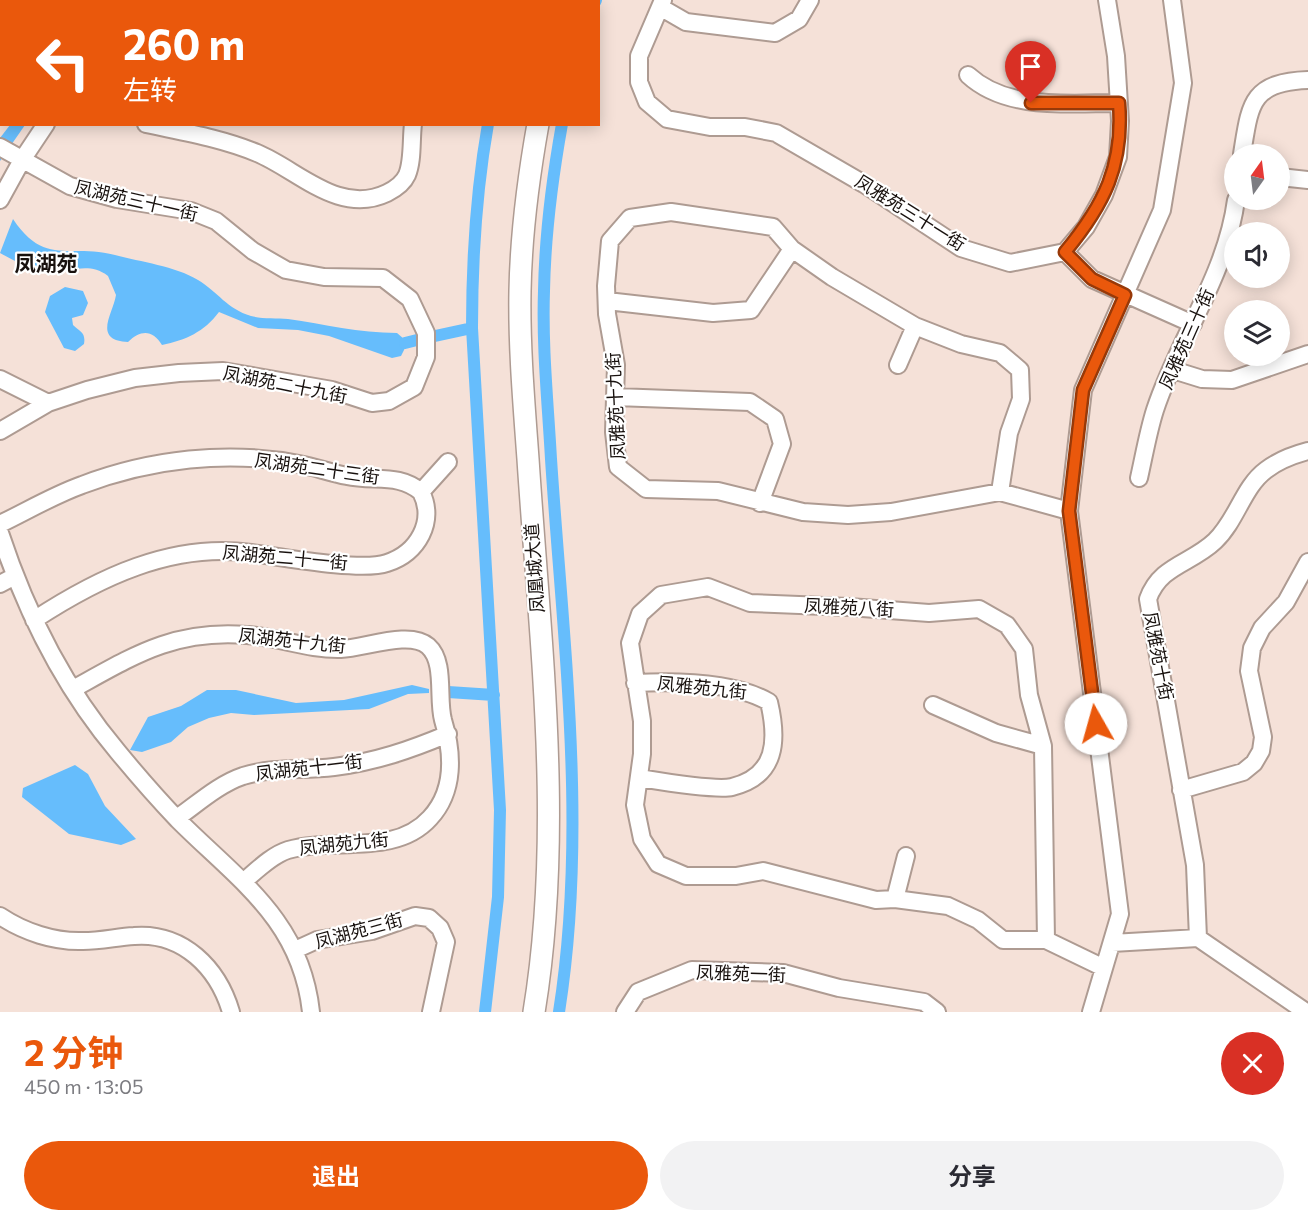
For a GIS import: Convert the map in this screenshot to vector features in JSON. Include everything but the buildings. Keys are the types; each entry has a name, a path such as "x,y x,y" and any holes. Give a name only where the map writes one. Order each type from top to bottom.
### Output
{"main road":[{"name":"凤凰城大道","path":"521,1012 532,910 536,810 507,305 514,195 524,126"},
{"name":"凤凰城大道","path":"534,1012 546,900 548,777 523,381 520,292 525,210 538,126"}],"street":[{"path":"662,4 686,22 746,27 775,33 799,19 810,0"},
{"path":"1107,0 1116,56 1119,103 1118,157 1095,211 1086,227 1065,252 1092,279 1193,324"},
{"path":"1091,1012 1120,914 1069,511 1083,390 1162,210 1183,83 1172,0"},
{"name":"凤雅苑三十一街","path":"662,4 639,56 639,82 646,102 667,118 710,127 744,127 776,134 864,184 961,248 1010,263 1065,252"},
{"path":"968,75 980,86 1031,103 1119,103"},
{"path":"1244,144 1248,117 1255,98 1271,86 1287,81 1308,80"},
{"path":"0,200 22,160 45,126"},
{"path":"156,126 206,136 241,147 287,167 325,192 343,198 363,199 382,195 397,188 407,174 413,126"},
{"name":"凤湖苑三十一街","path":"0,147 48,176 95,194 191,211 216,221 271,262 298,274 383,278 410,299 426,333"},
{"path":"1290,178 1308,180"},
{"name":"凤雅苑三十街","path":"1139,478 1155,410 1221,256 1234,210"},
{"name":"凤雅苑十九街","path":"671,212 773,227 792,249 832,277 915,326 961,344 1000,353 1020,370 1021,399 1009,433 1000,492 891,513 848,515 803,512 718,491 646,489 618,467 614,432 616,364 607,301 610,241 630,218 671,212"},
{"path":"607,301 713,313 751,310 792,249"},
{"path":"898,365 915,326"},
{"name":"凤湖苑二十九街","path":"0,431 48,403 135,378 223,371 332,390 372,403 389,401 414,387 426,357 426,333"},
{"path":"1173,370 1202,379 1232,380 1308,354"},
{"path":"0,379 48,403"},
{"path":"616,397 750,402 775,419 782,444 760,503"},
{"name":"凤雅苑十街","path":"1198,938 1196,865 1149,614 1148,598 1153,584 1163,572 1198,555 1216,540 1231,523 1253,484 1265,471 1278,461 1308,451"},
{"name":"凤湖苑二十三街","path":"0,524 83,484 160,463 184,460 249,459 297,463 366,479 398,479 411,483 421,492"},
{"path":"421,492 448,462"},
{"name":"凤湖苑二十一街","path":"34,620 85,588 108,577 134,567 191,554 218,550 309,561 385,564 402,557 415,545 424,529 428,517 427,504 421,492"},
{"path":"1000,492 1069,511"},
{"path":"0,533 34,620 73,689 117,751 177,818 268,906 295,950 306,983 311,1012"},
{"path":"1181,790 1243,772 1254,763 1261,751 1263,737 1249,671 1252,648 1262,628 1286,602 1308,562"},
{"path":"0,584 15,576"},
{"name":"凤雅苑八街","path":"635,683 630,643 640,614 661,595 708,587 750,603 849,606 929,613 979,609 1008,625 1024,649 1029,695 1043,746 1046,940"},
{"name":"凤湖苑十九街","path":"73,689 138,652 191,638 246,634 337,649 374,645 405,638 418,640 429,647 436,658 439,703 448,734"},
{"name":"凤雅苑九街","path":"639,778 730,788 756,777 772,757 775,728 769,702 751,691 663,681 635,683 642,722 635,805 642,839 657,864 686,876 736,876 763,871 876,900 896,899 948,906 978,920 1003,940 1046,940"},
{"path":"933,705 996,733 1043,746"},
{"name":"凤湖苑十一街","path":"177,818 217,790 241,777 290,767 330,768 358,764 407,752 448,734"},
{"name":"凤湖苑九街","path":"244,881 285,851 315,845 349,845 396,839 414,832 429,820 441,805 448,787 450,768 448,734"},
{"path":"896,899 906,856"},
{"path":"0,916 32,932 57,939 82,941 158,936 179,944 198,957 214,973 225,993 231,1012"},
{"name":"凤湖苑三街","path":"295,950 317,940 372,931 414,916 429,918 440,928 446,942 431,1012"},
{"path":"1112,943 1198,938 1306,1012"},
{"path":"1046,940 1104,969"},
{"name":"凤雅苑一街","path":"625,1012 639,992 692,970 783,973 839,988 924,1002 937,1012"}],"water":[{"path":"9,126 24,126 0,161 0,138"},
{"path":"13,219 25,234 47,248 115,255 189,275 235,309 251,316 288,319 369,332 397,333 404,339 405,348 401,356 392,358 329,336 298,330 258,328 219,312 201,330 171,343 162,345 155,336 146,333 128,342 117,340 111,336 107,325 116,295 108,276 86,268 42,270 23,265 0,253"},
{"path":"65,287 83,291 88,303 83,315 72,318 73,325 84,337 84,344 75,351 64,348 45,312 50,296"},
{"path":"412,685 429,689 429,693 408,694 369,709 254,715 231,713 209,718 188,727 171,742 142,752 130,750 148,717 181,706 207,690 236,690 296,703 344,700"},
{"path":"75,765 88,774 105,806 136,839 121,845 69,834 22,797 23,788"}],"waterway":[{"path":"485,1012 498,897 500,810 472,328 476,226 480,175 488,126"},
{"path":"559,1012 572,874 572,805 570,736 547,396 544,312 547,228 562,126"},
{"path":"435,336 472,328"},
{"path":"405,343 417,340"},
{"path":"448,692 494,695"}],"district":[{"name":"凤湖苑","path":"46,264"}],"route":[{"path":"1031,103 1119,103 1118,157 1104,195 1086,227 1065,252 1092,279 1125,295 1083,390 1069,511 1096,724"}]}
